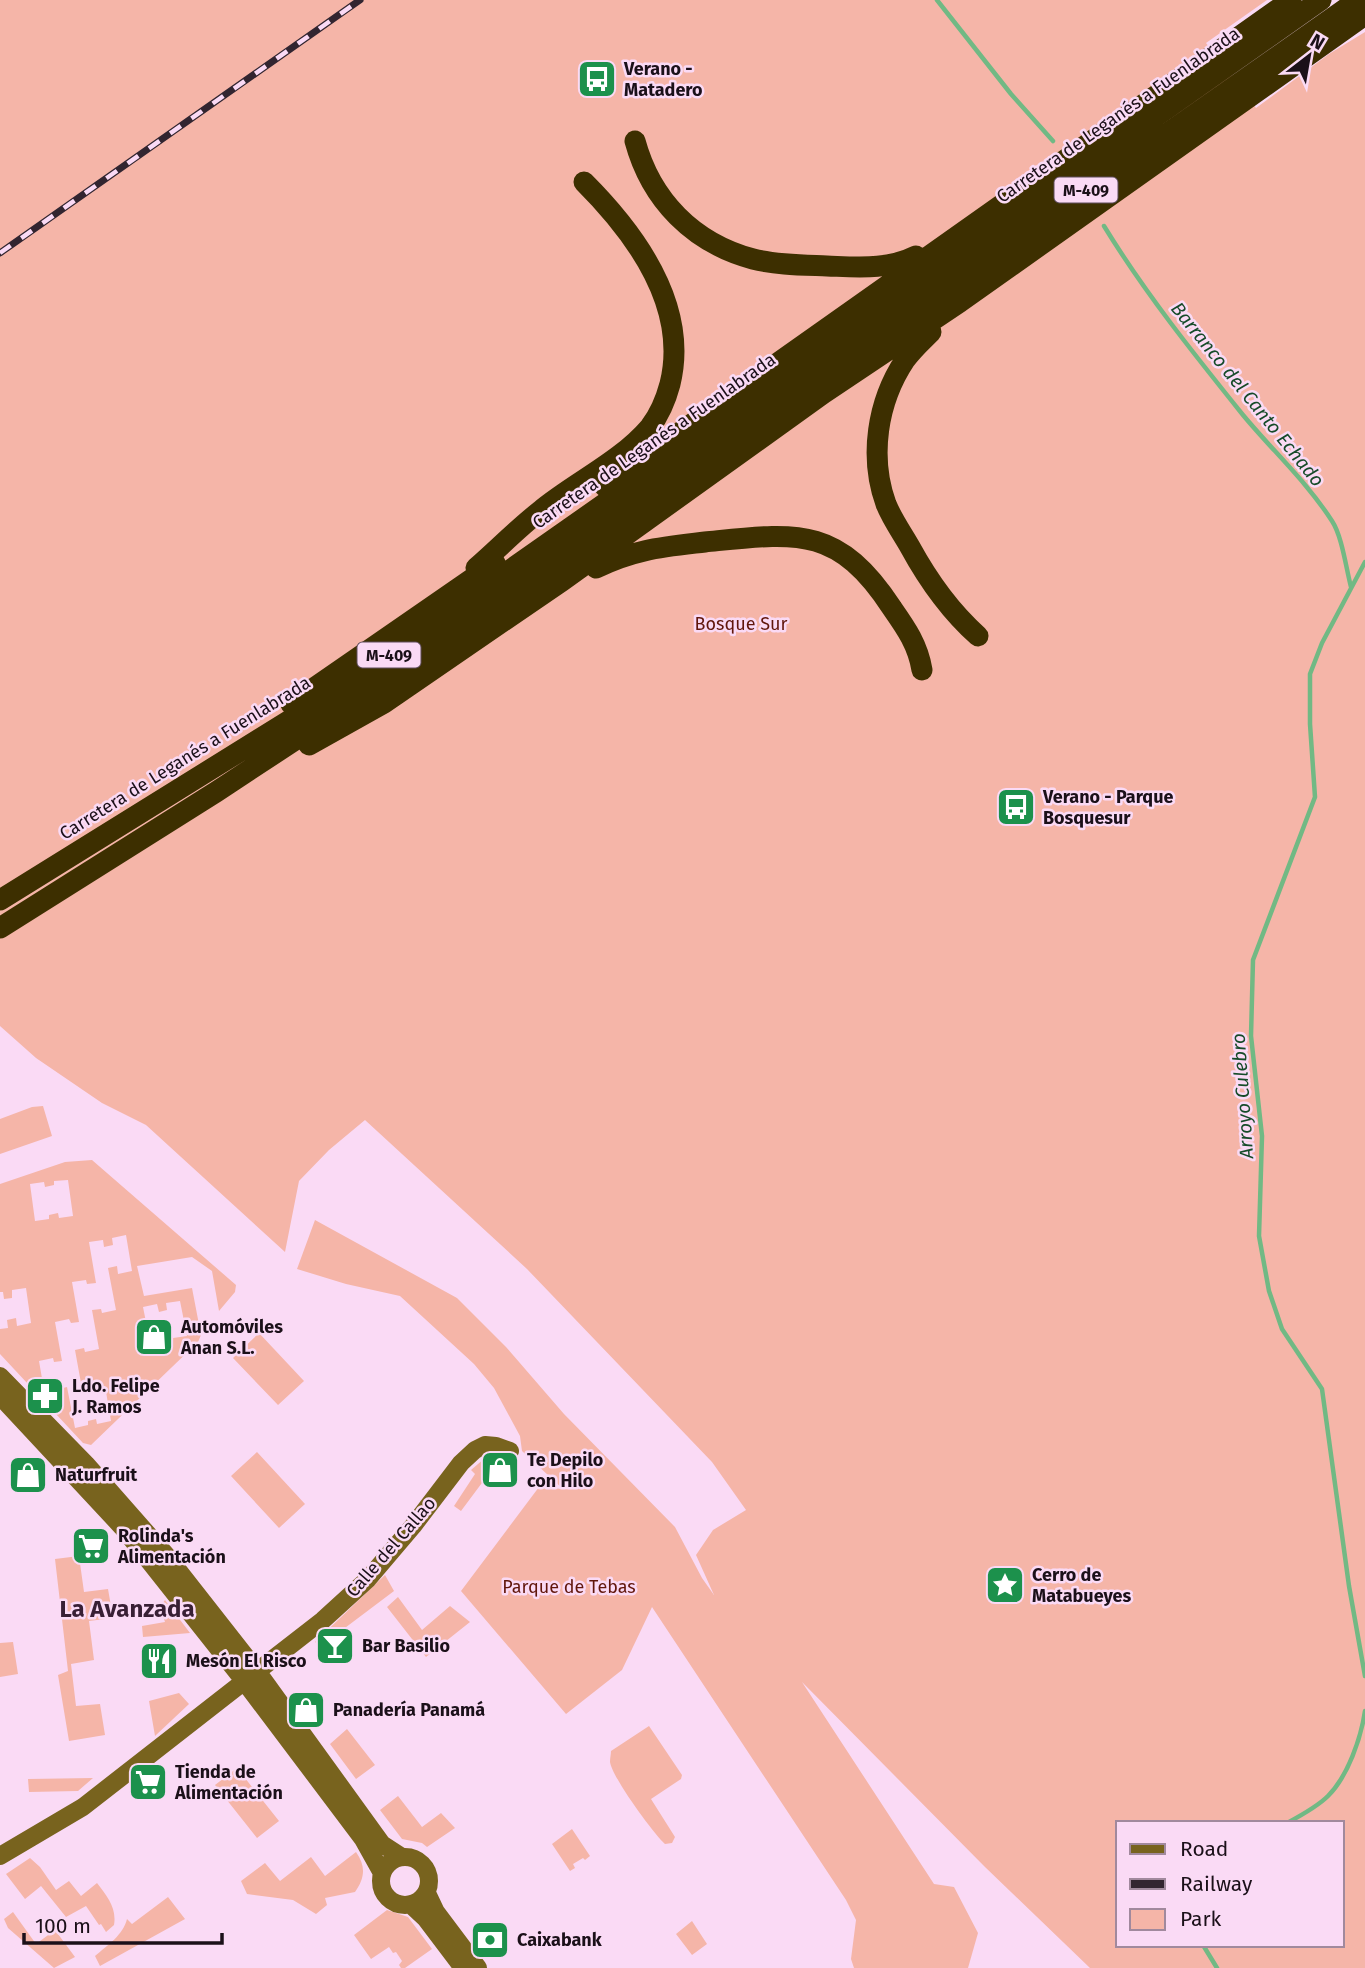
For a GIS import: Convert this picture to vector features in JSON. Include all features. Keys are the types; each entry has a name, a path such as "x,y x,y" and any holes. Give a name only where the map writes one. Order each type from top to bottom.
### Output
{"highway":[{"name":"M-409","path":"635,141 648,177 673,213 693,232 722,248 754,259 791,264 872,268 894,265 914,257 1124,116 1289,0"},
{"name":"Carretera de Leganés a Fuenlabrada","path":"0,900 345,686 737,423 1321,0"},
{"name":"Carretera de Leganés a Fuenlabrada","path":"809,372 1358,0"},
{"name":"M-409","path":"809,372 960,302 1360,19"},
{"name":"M-409","path":"0,928 216,792 502,600 809,372 1124,116"},
{"name":"M-409","path":"405,624 479,566 541,510 626,450 650,426 666,399 675,363 674,333 665,298 650,268 611,209 584,182"},
{"name":"M-409","path":"960,302 906,359 889,389 879,421 876,461 887,505 921,568 957,618 978,636"},
{"name":"M-409","path":"36,878 501,559 737,423"},
{"name":"M-409","path":"216,792 336,732 384,703 562,581 737,423"},
{"name":"M-409","path":"562,581 621,556 645,549 773,535 799,536 818,541 846,555 864,571 884,595 913,639 920,654 922,670"}],"main road":[{"path":"0,1376 134,1517 250,1676 363,1839 382,1873 382,1887 389,1900 403,1906 423,1899 430,1877 427,1869 416,1859 402,1857 382,1844 250,1676 122,1527 0,1396"},
{"name":"Calle del Callao","path":"0,1856 83,1807 323,1620 368,1579 413,1527 461,1463 475,1450 485,1445 510,1451"},
{"path":"382,1873 393,1860 402,1857"},
{"path":"427,1893 436,1912 478,1968"},
{"path":"411,1905 426,1919 463,1968"}],"green space":[{"name":"Bosque Sur","path":"0,0 1267,0 1206,43 1256,108 1329,54 1365,32 1365,1968 1090,1968 985,1867 802,1682 934,1884 954,1887 978,1933 968,1968 854,1968 851,1959 856,1920 846,1900 652,1607 622,1670 566,1714 461,1591 539,1487 563,1489 522,1451 520,1436 494,1388 474,1364 400,1296 297,1269 315,1220 457,1298 506,1347 564,1414 675,1527 714,1595 696,1555 713,1530 746,1510 712,1462 527,1269 365,1120 329,1150 299,1181 285,1252 146,1125 102,1103 36,1058 0,1026"},
{"path":"43,1106 52,1136 0,1154 0,1119 32,1107"},
{"path":"92,1160 236,1285 235,1292 219,1311 212,1271 192,1257 137,1266 144,1296 192,1288 201,1335 198,1342 91,1445 83,1443 0,1354 0,1329 8,1328 7,1320 16,1318 17,1326 31,1323 26,1288 12,1290 12,1298 4,1299 3,1292 0,1292 0,1184 65,1162","holes":["68,1180 73,1216 59,1218 58,1213 49,1215 49,1219 35,1221 30,1184 44,1182 45,1187 54,1185 54,1181","126,1235 132,1271 118,1274 117,1266 108,1268 116,1310 102,1313 101,1309 92,1310 99,1349 85,1352 84,1348 75,1350 83,1394 92,1393 91,1388 105,1386 111,1421 97,1424 96,1419 88,1421 88,1425 75,1428 67,1387 59,1389 59,1394 45,1396 39,1361 53,1358 54,1362 62,1361 55,1322 69,1319 71,1323 79,1322 72,1282 86,1280 87,1284 96,1283 89,1242 103,1240 104,1247 113,1245 112,1238","180,1301 187,1336 173,1338 171,1331 163,1333 164,1340 150,1342 143,1307 157,1304 159,1312 167,1310 166,1303"]},
{"path":"259,1333 304,1381 278,1405 233,1358"},
{"path":"257,1452 305,1504 279,1528 231,1476"},
{"path":"485,1458 499,1460 461,1511 454,1506 475,1474 471,1470"},
{"path":"79,1556 84,1592 108,1589 113,1618 89,1621 94,1660 71,1664 76,1706 100,1704 105,1735 69,1741 58,1675 68,1671 55,1559"},
{"path":"385,1575 394,1591 321,1646 315,1642"},
{"path":"398,1597 422,1630 450,1606 470,1622 426,1657 387,1607"},
{"path":"165,1600 190,1633 143,1637 142,1626 165,1622 160,1607"},
{"path":"13,1642 18,1674 0,1677 0,1643"},
{"path":"179,1693 189,1704 155,1736 149,1701"},
{"path":"649,1726 682,1775 681,1779 651,1799 675,1837 672,1843 665,1844 652,1829 625,1792 610,1762 611,1751"},
{"path":"347,1729 375,1765 356,1779 330,1744"},
{"path":"237,1768 279,1821 257,1838 215,1785"},
{"path":"93,1778 78,1791 29,1792 28,1779"},
{"path":"398,1796 422,1827 441,1813 455,1828 427,1847 422,1843 402,1839 380,1810"},
{"path":"572,1829 590,1856 573,1864 575,1868 570,1871 552,1844"},
{"path":"356,1852 363,1872 355,1892 325,1898 327,1905 316,1914 293,1900 247,1894 241,1881 265,1863 280,1881 311,1857 325,1876"},
{"path":"30,1858 56,1890 69,1881 81,1896 97,1883 113,1908 114,1925 106,1932 86,1906 66,1917 41,1886 25,1899 6,1874"},
{"path":"168,1897 185,1919 100,1966 95,1956 119,1935 127,1919 132,1924"},
{"path":"387,1910 408,1917 432,1949 405,1968 401,1968 399,1965 402,1961 389,1947 371,1959 354,1935"},
{"path":"13,1912 36,1944 55,1930 75,1957 54,1968 8,1928 4,1919"},
{"path":"692,1921 707,1944 692,1955 676,1934"}],"waterway":[{"name":"Barranco del Canto Echado","path":"937,0 1011,94 1053,141"},
{"name":"Barranco del Canto Echado","path":"1104,226 1188,346 1243,415 1312,493 1332,521 1341,543 1351,587"},
{"name":"Arroyo Culebro","path":"1365,562 1322,643 1310,674 1315,797 1253,960 1251,1036 1262,1136 1259,1236 1269,1291 1282,1329 1322,1389 1349,1586 1365,1676"},
{"name":"Arroyo Culebro","path":"1290,1821 1319,1804 1342,1778 1360,1733 1365,1711"},
{"name":"Arroyo Culebro","path":"1204,1947 1217,1968"}],"railway":[{"path":"0,253 360,0"}],"place":[{"name":"Verano - Matadero","path":"597,79"},
{"name":"Verano - Parque Bosquesur","path":"1016,807"},
{"name":"Automóviles Anan S.L.","path":"154,1337"},
{"name":"Ldo. Felipe J. Ramos","path":"45,1396"},
{"name":"Te Depilo con Hilo","path":"500,1470"},
{"name":"Naturfruit","path":"28,1475"},
{"name":"Rolinda's Alimentación","path":"91,1546"},
{"name":"Cerro de Matabueyes","path":"1005,1585"},
{"name":"Bar Basilio","path":"335,1646"},
{"name":"Mesón El Risco","path":"159,1661"},
{"name":"Panadería Panamá","path":"306,1710"},
{"name":"Tienda de Alimentación","path":"148,1782"},
{"name":"Caixabank","path":"490,1940"}],"district":[{"name":"La Avanzada","path":"127,1609"}],"park label":[{"name":"Parque de Tebas","path":"569,1587"}]}
